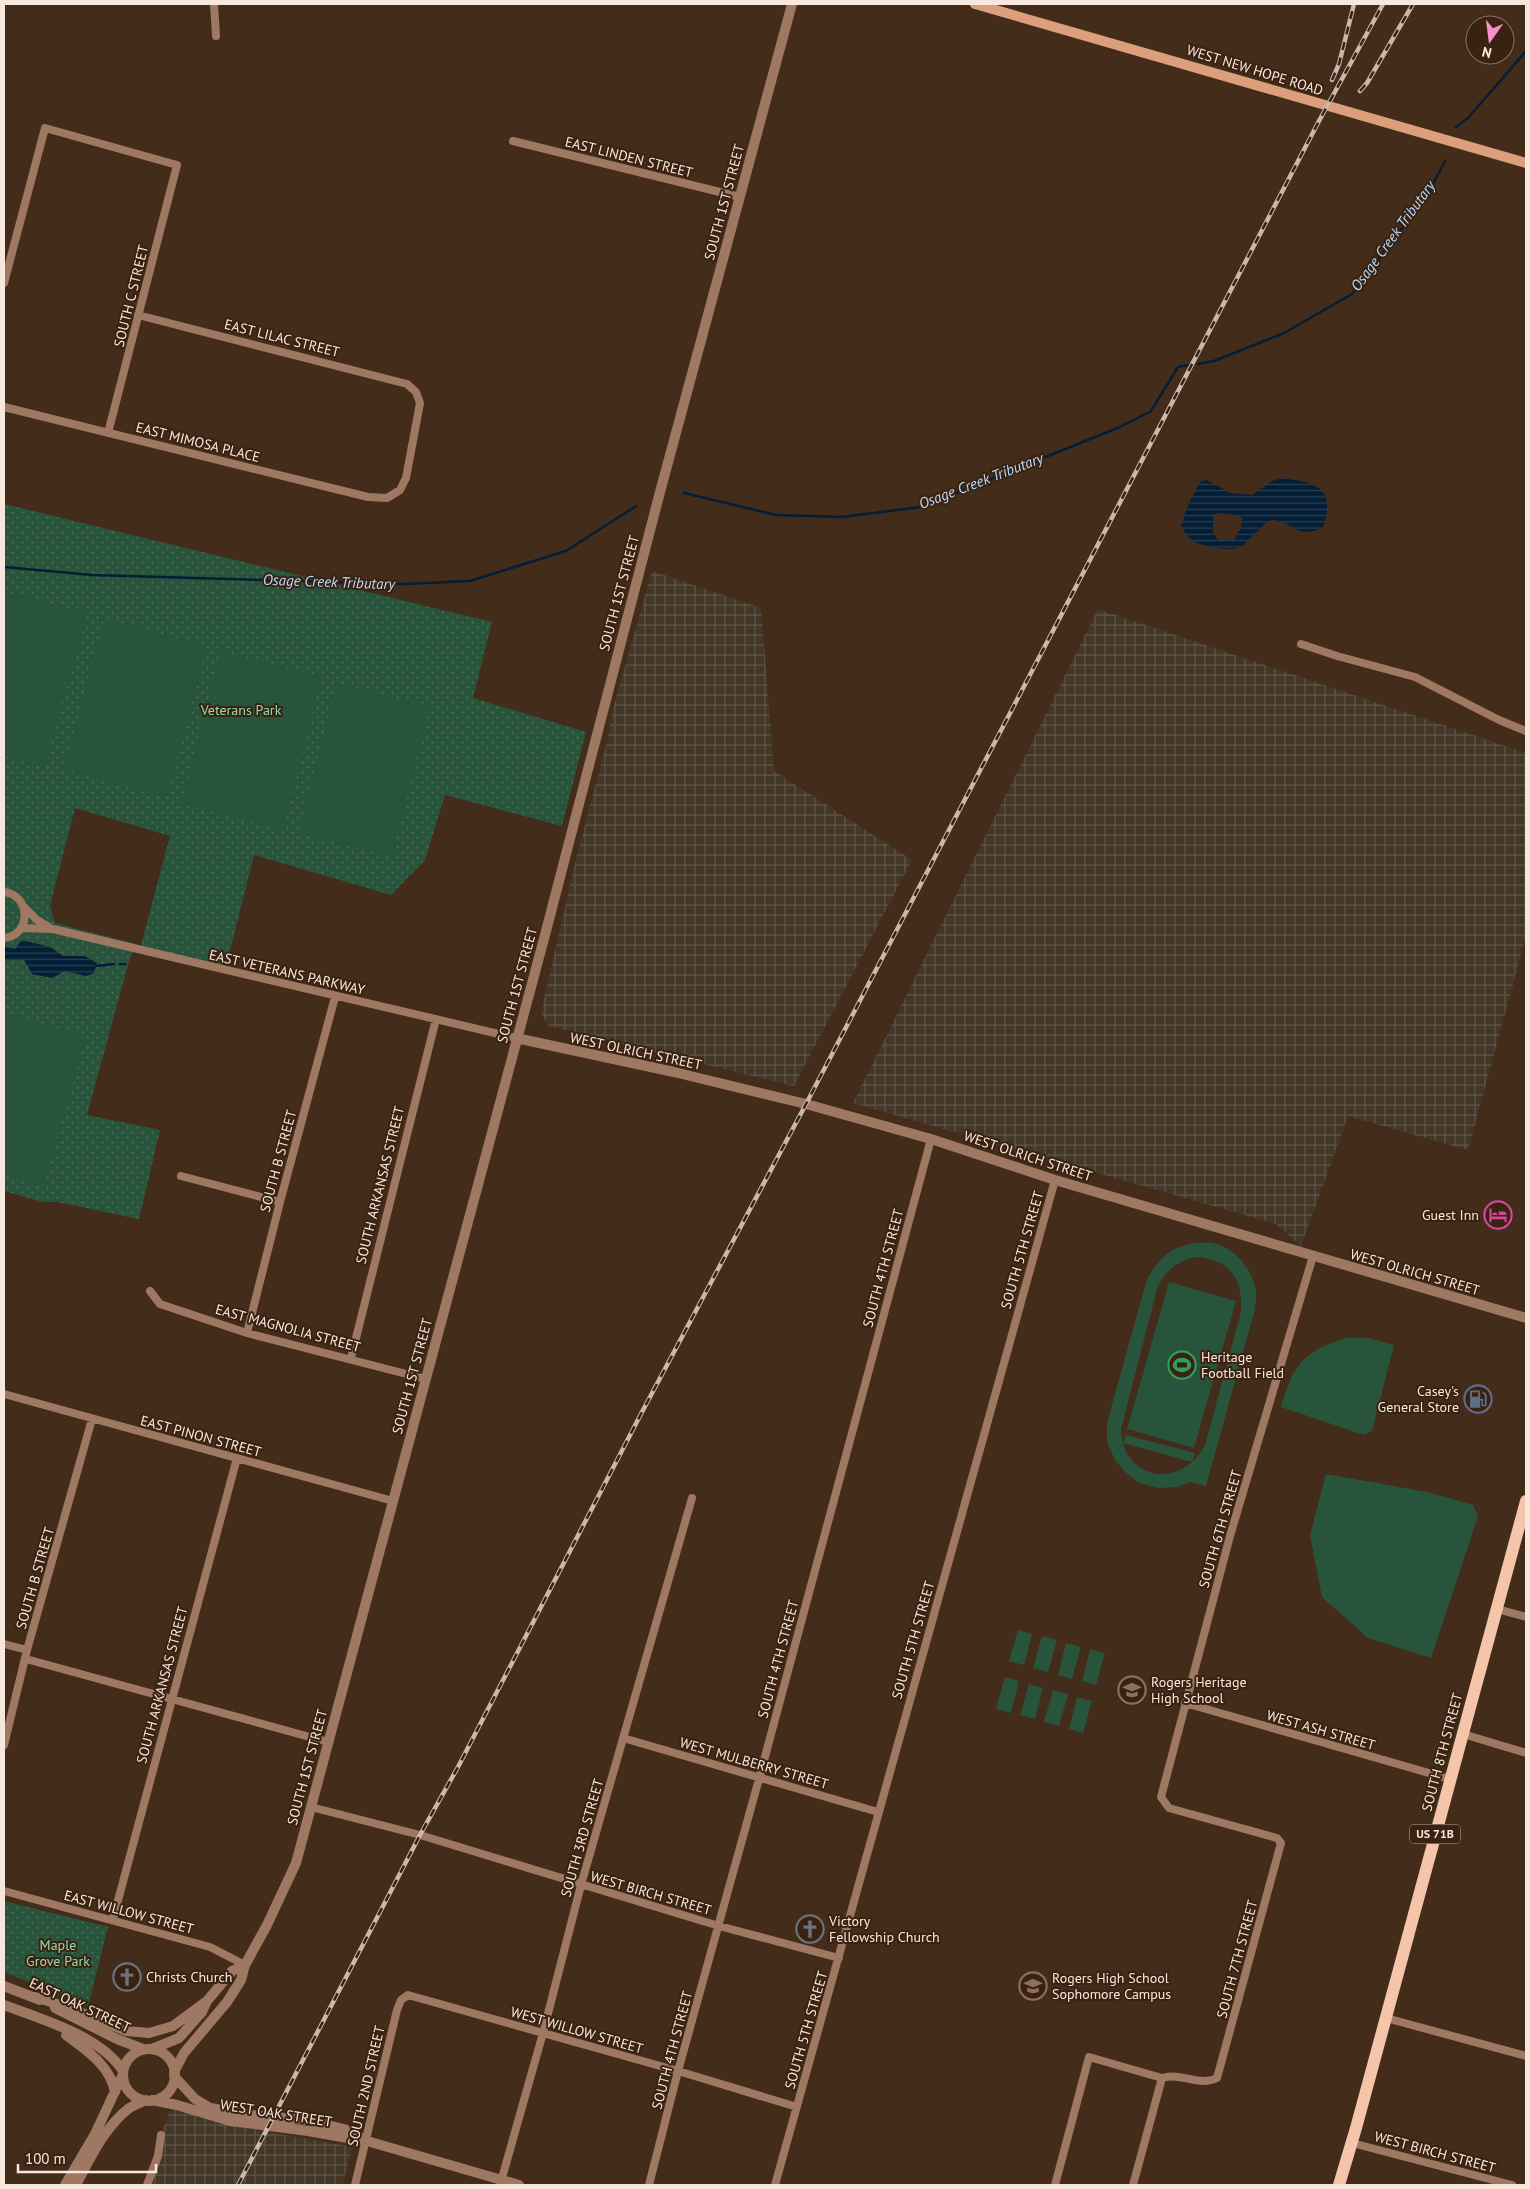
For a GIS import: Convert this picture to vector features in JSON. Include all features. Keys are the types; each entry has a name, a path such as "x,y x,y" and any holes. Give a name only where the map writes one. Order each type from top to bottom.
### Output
{"main road":[{"name":"WEST NEW HOPE ROAD","path":"975,4 1526,163"},
{"name":"SOUTH 8TH STREET","path":"1339,2185 1526,1501"}],"street":[{"path":"214,4 216,36"},
{"name":"SOUTH 1ST STREET","path":"174,2074 184,2053 241,1980 245,1965 267,1926 296,1863 792,4"},
{"name":"SOUTH C STREET","path":"4,278 45,128 177,164 108,433"},
{"name":"EAST LINDEN STREET","path":"513,141 740,197"},
{"name":"EAST LILAC STREET","path":"138,315 382,376 407,384 416,392 420,403 406,478 400,490 388,498"},
{"name":"EAST MIMOSA PLACE","path":"4,407 368,497 388,498"},
{"path":"1301,644 1337,656 1416,677 1499,720 1526,731"},
{"name":"EAST VETERANS PARKWAY","path":"4,892 15,895 24,908 37,920 53,929"},
{"path":"4,938 16,934 21,928 26,915 24,908"},
{"name":"EAST VETERANS PARKWAY","path":"21,928 53,929 335,997 516,1038"},
{"name":"SOUTH B STREET","path":"247,1333 335,997"},
{"name":"SOUTH ARKANSAS STREET","path":"351,1358 436,1019"},
{"name":"WEST OLRICH STREET","path":"516,1038 692,1076 806,1104 931,1139 1054,1180 1526,1318"},
{"name":"SOUTH 4TH STREET","path":"649,2185 678,2071 759,1779 931,1139"},
{"path":"181,1176 280,1202"},
{"name":"SOUTH 5TH STREET","path":"775,2185 1054,1180"},
{"name":"SOUTH 6TH STREET","path":"1277,1838 1169,1808 1161,1796 1230,1536 1313,1256"},
{"name":"EAST MAGNOLIA STREET","path":"150,1291 160,1304 247,1333 351,1358 426,1379"},
{"name":"EAST PINON STREET","path":"4,1394 393,1501"},
{"name":"SOUTH B STREET","path":"4,1745 27,1650 92,1419"},
{"name":"SOUTH ARKANSAS STREET","path":"113,1920 237,1458"},
{"name":"SOUTH 3RD STREET","path":"501,2183 543,2033 580,1885 692,1498"},
{"path":"1497,1609 1526,1617"},
{"path":"4,1644 27,1650"},
{"path":"26,1659 328,1742"},
{"name":"WEST ASH STREET","path":"1185,1703 1450,1780"},
{"path":"1463,1734 1526,1753"},
{"name":"WEST MULBERRY STREET","path":"624,1738 759,1779 878,1812"},
{"name":"WEST BIRCH STREET","path":"312,1807 420,1835 719,1926 839,1958"},
{"name":"SOUTH 7TH STREET","path":"1162,2078 1173,2075 1207,2082 1217,2078 1281,1843 1277,1838"},
{"name":"EAST WILLOW STREET","path":"4,1891 210,1947 245,1965"},
{"name":"SOUTH 1ST STREET","path":"35,1997 126,2031 149,2033 173,2026 207,2001 232,1971 245,1965"},
{"name":"EAST OAK STREET","path":"4,1986 35,1997 68,2016 148,2049"},
{"name":"WEST WILLOW STREET","path":"408,1995 678,2071 797,2107"},
{"name":"SOUTH 2ND STREET","path":"355,2185 397,2010 401,2000 408,1995"},
{"name":"SOUTH 1ST STREET","path":"148,2049 179,2038 202,2012 207,2001"},
{"name":"EAST OAK STREET","path":"4,2005 73,2032 110,2054 123,2073"},
{"path":"1386,2018 1526,2056"},
{"name":"EAST OAK STREET","path":"54,2025 98,2059 113,2080 115,2092"},
{"path":"65,2185 115,2092 130,2057 148,2049 164,2054 169,2059 174,2074 173,2083 165,2094 128,2109 92,2155 76,2185"},
{"path":"1055,2185 1089,2057 1162,2078 1133,2185"},
{"path":"123,2073 127,2089 138,2098 149,2100"},
{"name":"WEST OAK STREET","path":"174,2074 195,2099 210,2108 251,2115 307,2120 344,2129 367,2141"},
{"name":"WEST OAK STREET","path":"149,2100 177,2105 230,2121 367,2141 501,2183 519,2185"},
{"path":"147,2185 158,2156 161,2135"},
{"name":"WEST BIRCH STREET","path":"1352,2143 1512,2185"}],"shaded area":[{"path":"652,571 761,608 774,771 912,860 794,1086 549,1026 541,1013 575,863 608,738 613,709"},
{"path":"1098,609 1526,753 1526,936 1468,1150 1348,1116 1301,1246 1276,1224 853,1103"},
{"path":"171,2108 185,2110 210,2120 240,2127 353,2147 342,2185 143,2185"}],"green space":[{"name":"Veterans Park","path":"4,504 492,622 473,698 586,732 562,826 445,795 425,860 391,895 254,855 225,971 140,949 170,836 75,808 50,906 55,923 136,944 129,961 87,1115 160,1130 139,1219 57,1202 42,1202 4,1191"},
{"path":"4,591 87,613 45,767 4,756"},
{"path":"104,618 207,646 167,797 64,770"},
{"path":"220,651 322,677 283,830 181,804"},
{"path":"337,683 430,707 392,857 298,833"},
{"path":"4,1013 86,1036 44,1186 4,1175"},
{"path":"1213,1243 1228,1250 1241,1260 1254,1282 1256,1292 1255,1309 1206,1486 1190,1482 1177,1487 1158,1488 1139,1483 1125,1472 1115,1460 1107,1442 1107,1423 1147,1279 1156,1265 1166,1255 1185,1245","holes":["1195,1257 1207,1259 1225,1266 1232,1272 1240,1289 1241,1312 1205,1445 1195,1460 1182,1469 1168,1474 1154,1473 1142,1469 1131,1459 1124,1446 1121,1429 1160,1283 1167,1272 1176,1265"]},
{"name":"Heritage Football Field","path":"1169,1282 1236,1301 1194,1448 1127,1429"},
{"path":"1346,1338 1369,1338 1394,1345 1372,1431 1364,1435 1281,1407 1290,1380 1302,1362 1319,1349"},
{"path":"1126,1435 1195,1453 1192,1462 1123,1443"},
{"path":"1326,1474 1427,1492 1473,1505 1478,1516 1431,1658 1368,1638 1322,1597 1310,1535"},
{"path":"1018,1630 1032,1634 1024,1665 1009,1661"},
{"path":"1042,1636 1057,1640 1048,1672 1033,1668"},
{"path":"1066,1643 1081,1647 1072,1679 1058,1675"},
{"path":"1090,1649 1105,1653 1096,1685 1082,1681"},
{"path":"1005,1677 1019,1681 1011,1713 996,1709"},
{"path":"1029,1684 1043,1688 1035,1719 1020,1715"},
{"path":"1053,1690 1068,1694 1059,1726 1044,1722"},
{"path":"1077,1697 1092,1701 1083,1733 1069,1729"},
{"name":"Maple Grove Park","path":"4,1901 108,1927 88,2006 4,1972"},
{"path":"4,1937 12,1939 8,1955 4,1954"}],"water":[{"path":"1281,478 1293,480 1313,485 1320,489 1325,495 1327,503 1327,514 1323,527 1307,532 1272,520 1265,524 1244,545 1229,549 1215,548 1195,542 1191,540 1181,527 1187,507 1200,482 1207,480 1230,493 1252,495 1272,481","holes":["1218,513 1237,515 1242,518 1241,528 1234,540 1218,540 1213,533 1213,516"]},
{"path":"22,940 50,947 63,956 85,956 97,963 94,973 86,976 65,971 52,978 32,974 24,960 4,960 4,946 15,949"}],"waterway":[{"name":"Osage Creek Tributary","path":"1456,127 1468,118 1526,51"},
{"name":"Osage Creek Tributary","path":"1198,364 1214,361 1284,333 1352,294 1428,194 1445,161"},
{"name":"Osage Creek Tributary","path":"684,493 776,515 842,517 921,507 1120,427 1151,411 1178,367 1188,365"},
{"name":"Osage Creek Tributary","path":"4,567 92,575 404,584 470,581 566,551 636,506"},
{"path":"96,966 114,964"},
{"path":"120,964 125,964"}],"railway":[{"path":"1332,80 1339,64 1354,4"},
{"path":"238,2185 642,1412 806,1104 1319,121 1383,4"},
{"path":"1360,91 1367,83 1413,4"}],"place":[{"name":"Guest Inn","path":"1498,1215"},
{"name":"Heritage Football Field","path":"1182,1365"},
{"name":"Casey's General Store","path":"1478,1399"},
{"name":"Rogers Heritage High School","path":"1132,1690"},
{"name":"Victory Fellowship Church","path":"810,1929"},
{"name":"Christs Church","path":"127,1977"},
{"name":"Rogers High School Sophomore Campus","path":"1033,1986"}]}
